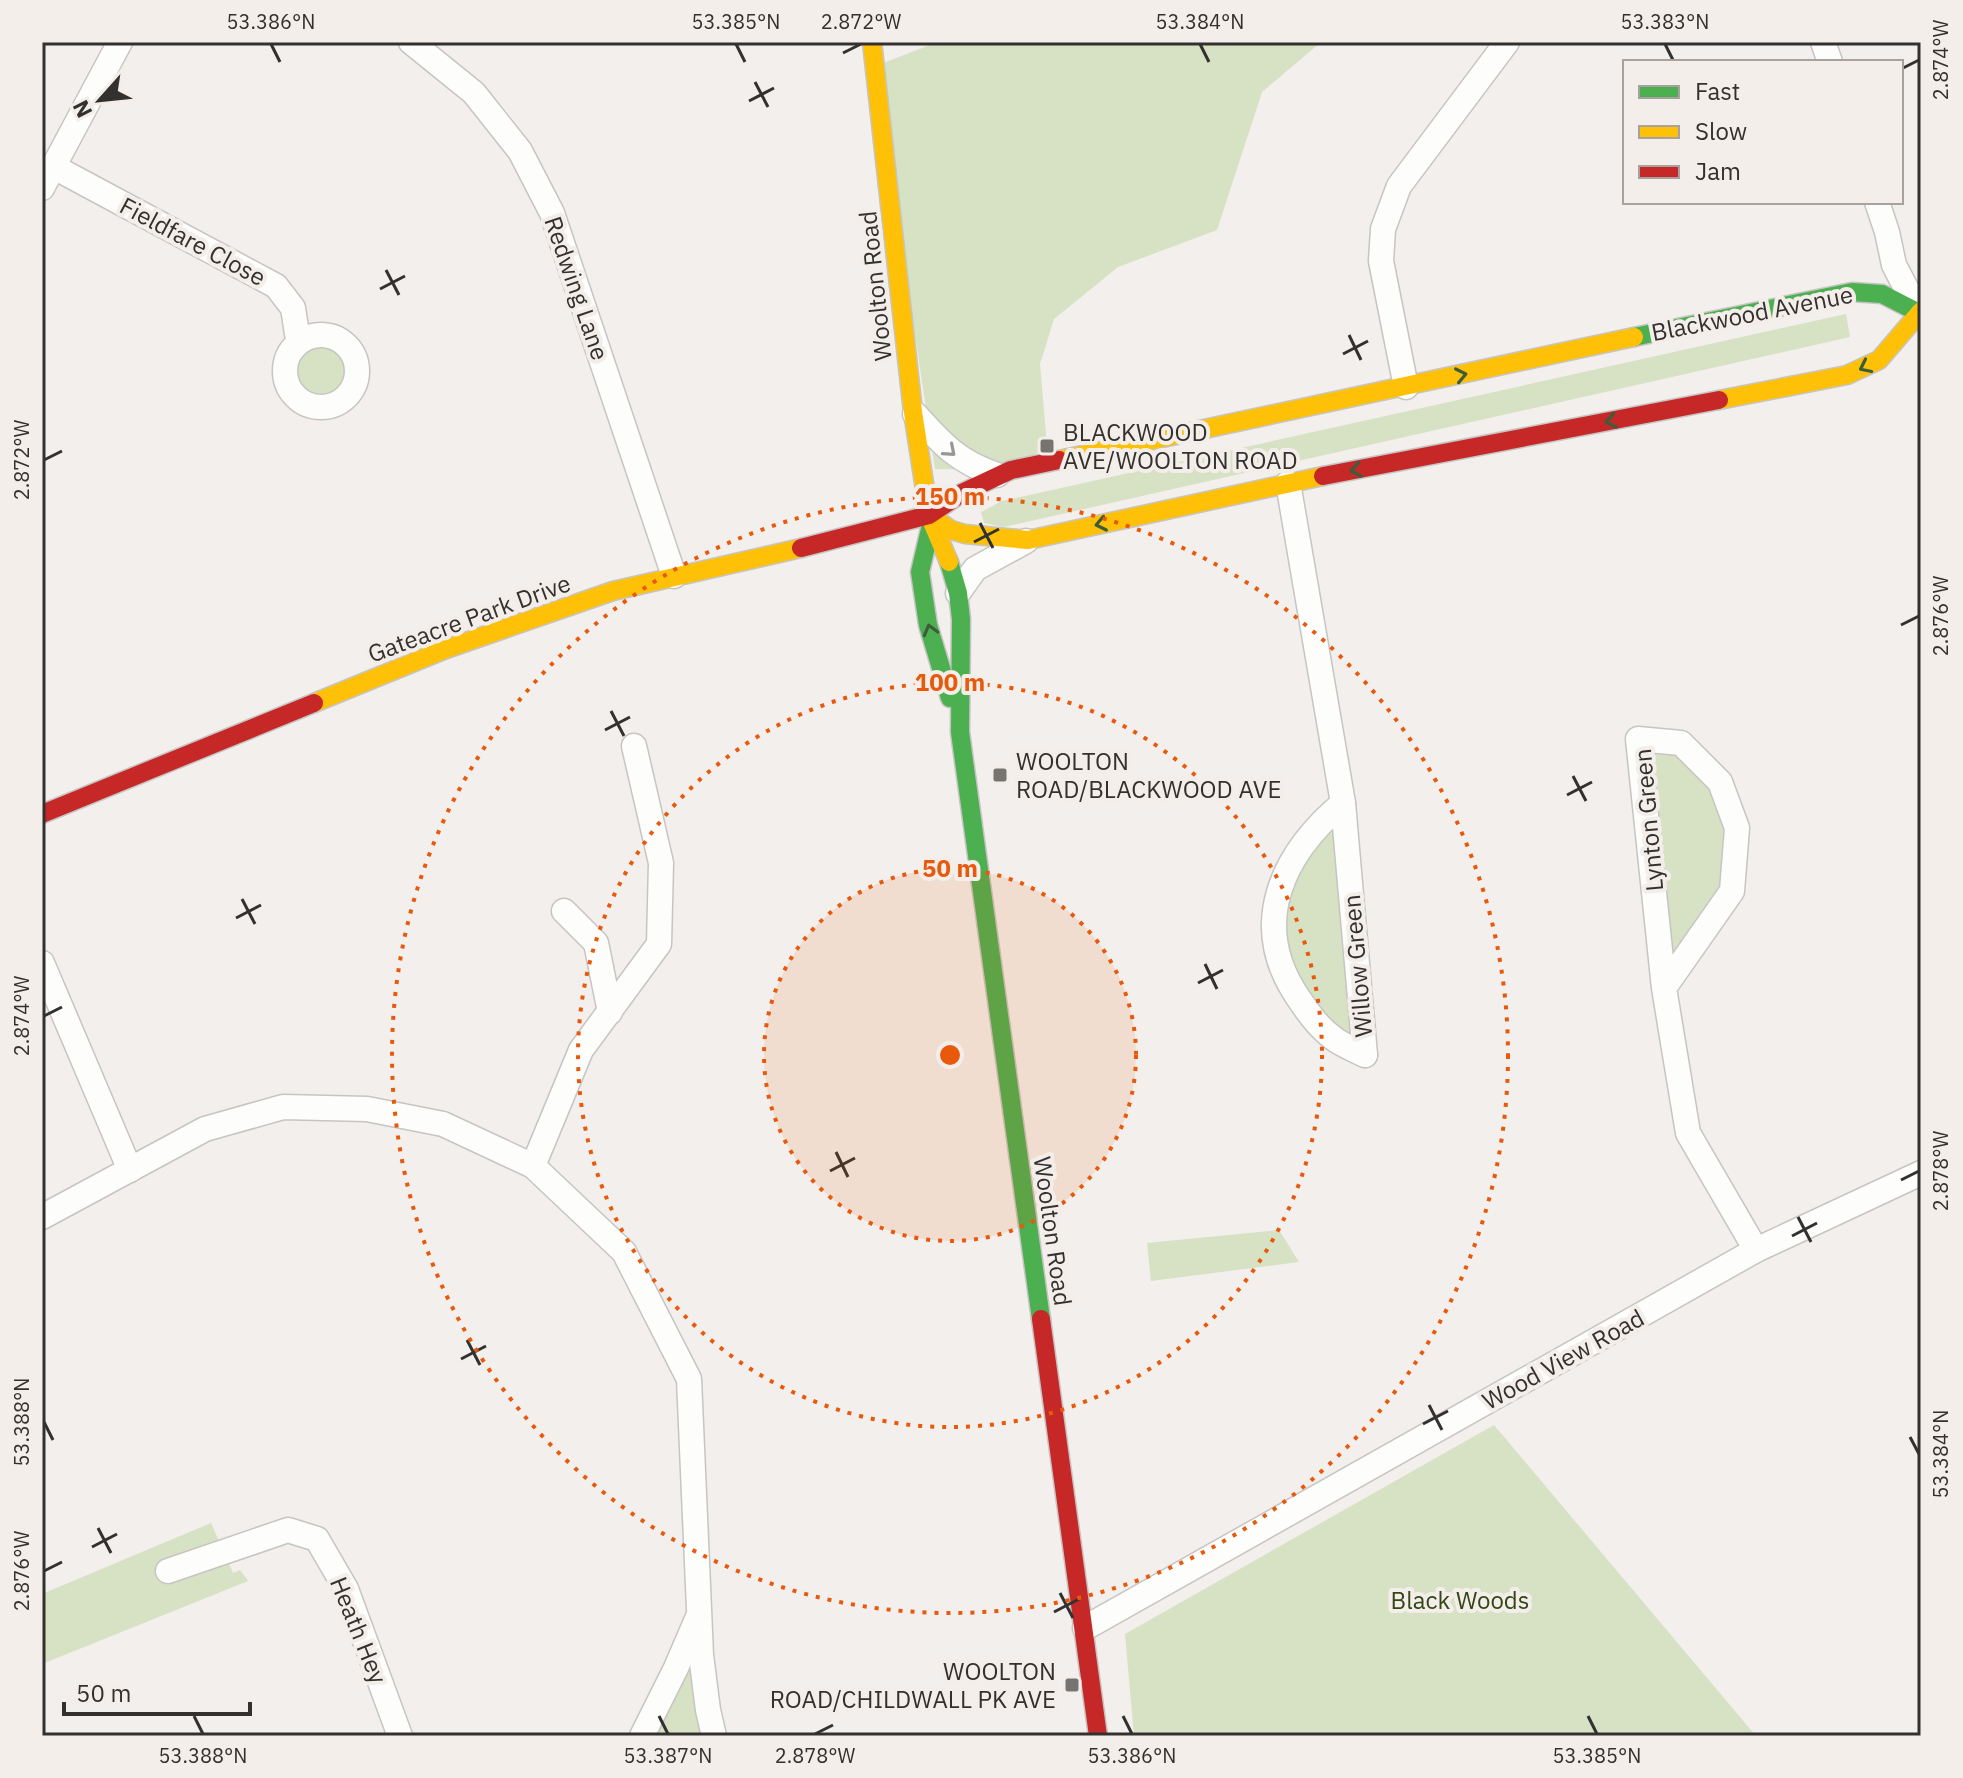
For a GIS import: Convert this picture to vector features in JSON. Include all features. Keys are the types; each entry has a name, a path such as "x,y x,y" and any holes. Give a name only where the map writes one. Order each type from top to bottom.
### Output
{"street":[{"path":"42,188 120,42"},
{"name":"Redwing Lane","path":"411,42 474,93 520,151 552,213 674,576"},
{"path":"1406,387 1383,279 1381,244 1387,213 1407,172 1507,42"},
{"name":"Woolton Road","path":"877,44 913,412 930,520 949,561 958,593 961,619 960,732 1098,1736"},
{"name":"Fieldfare Close","path":"54,167 276,286 293,308 297,334 304,339"},
{"path":"1878,204 1894,265 1920,312 1921,338"},
{"name":"Blackwood Avenue","path":"930,520 962,493 997,475 1839,293 1880,292 1920,312"},
{"path":"958,593 975,569 1028,540 1288,483 1847,375 1879,360 1920,312"},
{"path":"913,412 952,453 972,466 997,475"},
{"name":"Willow Green","path":"1288,483 1343,803 1365,1055 1333,1039 1309,1014 1279,962 1273,938 1281,885 1293,856 1318,824 1343,803"},
{"path":"930,520 965,534 1028,540"},
{"name":"Gateacre Park Drive","path":"42,814 446,649 613,591 930,520"},
{"name":"Woolton Road","path":"930,520 920,572 926,617 960,732"},
{"name":"Lynton Green","path":"1664,988 1732,891 1737,828 1720,782 1681,743 1638,739 1664,988 1688,1133 1756,1250"},
{"path":"533,1166 581,1050 659,944 661,863 634,746"},
{"path":"564,911 596,943 610,1012"},
{"path":"42,963 130,1170"},
{"path":"42,1217 205,1129 283,1107 367,1109 443,1124 533,1166 624,1252 689,1379 699,1614 704,1685 714,1736"},
{"name":"Wood View Road","path":"1085,1628 1756,1250 1921,1173"},
{"name":"Heath Hey","path":"168,1571 288,1530 317,1539 346,1589 400,1736"},
{"path":"642,1736 699,1614"}],"green space":[{"path":"938,42 1321,42 1262,92 1217,230 1118,267 1054,319 1040,364 1047,446 1011,470 935,469 875,66"},
{"path":"1846,314 1850,337 1004,527 984,523 981,512 1002,501"},
{"path":"321,347 339,354 346,372 339,390 321,397 303,390 296,372 303,354"},
{"path":"1645,746 1674,753 1712,787 1727,833 1724,892 1668,969"},
{"path":"1338,817 1358,1044 1324,1012 1298,977 1287,937 1287,915 1300,868"},
{"path":"1279,1230 1299,1262 1151,1281 1147,1243"},
{"name":"Black Woods","path":"1494,1425 1756,1736 1134,1736 1125,1634"},
{"path":"211,1523 233,1573 240,1570 248,1581 42,1664 42,1594"},
{"path":"695,1622 727,1736 641,1736"}],"traffic: fast":[{"path":"1634,337 1852,292 1882,294 1921,314"},
{"path":"931,525 920,572 928,625 950,698"},
{"path":"949,562 958,593 961,619 960,732 1041,1319"}],"traffic: slow":[{"path":"872,42 913,412 929,515 949,562"},
{"path":"1719,400 1847,375 1879,360 1921,311"},
{"path":"1059,460 1634,337"},
{"path":"929,515 951,530 965,534 1028,540 1323,476"},
{"path":"314,703 446,649 613,591 801,548"}],"traffic: jam":[{"path":"1323,476 1719,400"},
{"path":"801,548 929,515 962,493 1011,470 1059,460"},
{"path":"42,814 314,703"},
{"path":"1041,1319 1098,1736"}],"place":[{"name":"BLACKWOOD AVE/WOOLTON ROAD","path":"1047,446"},
{"name":"WOOLTON ROAD/BLACKWOOD AVE","path":"1000,775"},
{"name":"WOOLTON ROAD/CHILDWALL PK AVE","path":"1072,1685"}]}
